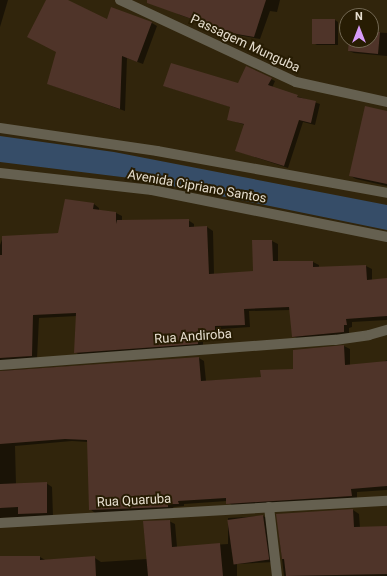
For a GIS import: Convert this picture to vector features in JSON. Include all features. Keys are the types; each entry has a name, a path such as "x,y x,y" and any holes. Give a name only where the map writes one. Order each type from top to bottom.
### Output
{"street":[{"name":"Passagem Munguba","path":"120,0 296,82 387,102"},
{"path":"0,128 157,151 387,193"},
{"name":"Avenida Cipriano Santos","path":"0,172 152,190 387,237"},
{"name":"Rua Andiroba","path":"0,365 335,340 369,335 387,330"},
{"name":"Rua Quaruba","path":"0,523 387,501"},
{"path":"269,507 277,576"}],"water":[{"path":"0,136 114,152 387,205 387,230 138,179 0,162"}],"building":[{"path":"46,0 68,0 107,19 111,7 152,22 137,62 122,56 120,109 47,84 56,52 27,37"},
{"path":"147,0 266,0 254,37 231,33 147,3"},
{"path":"312,19 335,19 335,44 312,44"},
{"path":"348,48 379,48 378,54 348,51"},
{"path":"171,63 238,83 246,66 272,78 268,85 298,95 297,97 316,101 311,123 299,120 284,166 235,151 244,124 227,120 230,107 163,86"},
{"path":"365,106 387,111 387,184 349,176"},
{"path":"65,199 94,203 93,209 116,212 116,224 117,220 189,219 189,227 207,226 209,274 253,271 252,240 272,240 273,261 313,261 313,267 366,265 367,280 387,278 387,316 346,319 347,325 344,325 344,332 292,337 289,307 244,309 245,325 215,326 215,334 197,334 198,344 74,353 76,313 33,315 32,356 0,358 0,255 2,255 2,236 58,233"},
{"path":"344,345 345,365 387,361 387,486 351,489 352,496 226,504 226,498 178,501 179,504 168,504 168,507 89,510 87,440 65,439 0,444 0,371 199,357 201,381 261,377 260,370 293,369 293,350"},
{"path":"47,482 47,513 18,514 18,507 0,508 0,484"},
{"path":"353,509 354,527 387,526 387,574 286,576 284,559 282,559 276,514"},
{"path":"263,515 269,560 234,565 227,520"},
{"path":"170,520 172,547 220,543 223,576 148,576 143,521"},
{"path":"0,556 40,556 40,560 95,556 96,576 0,576"}]}
